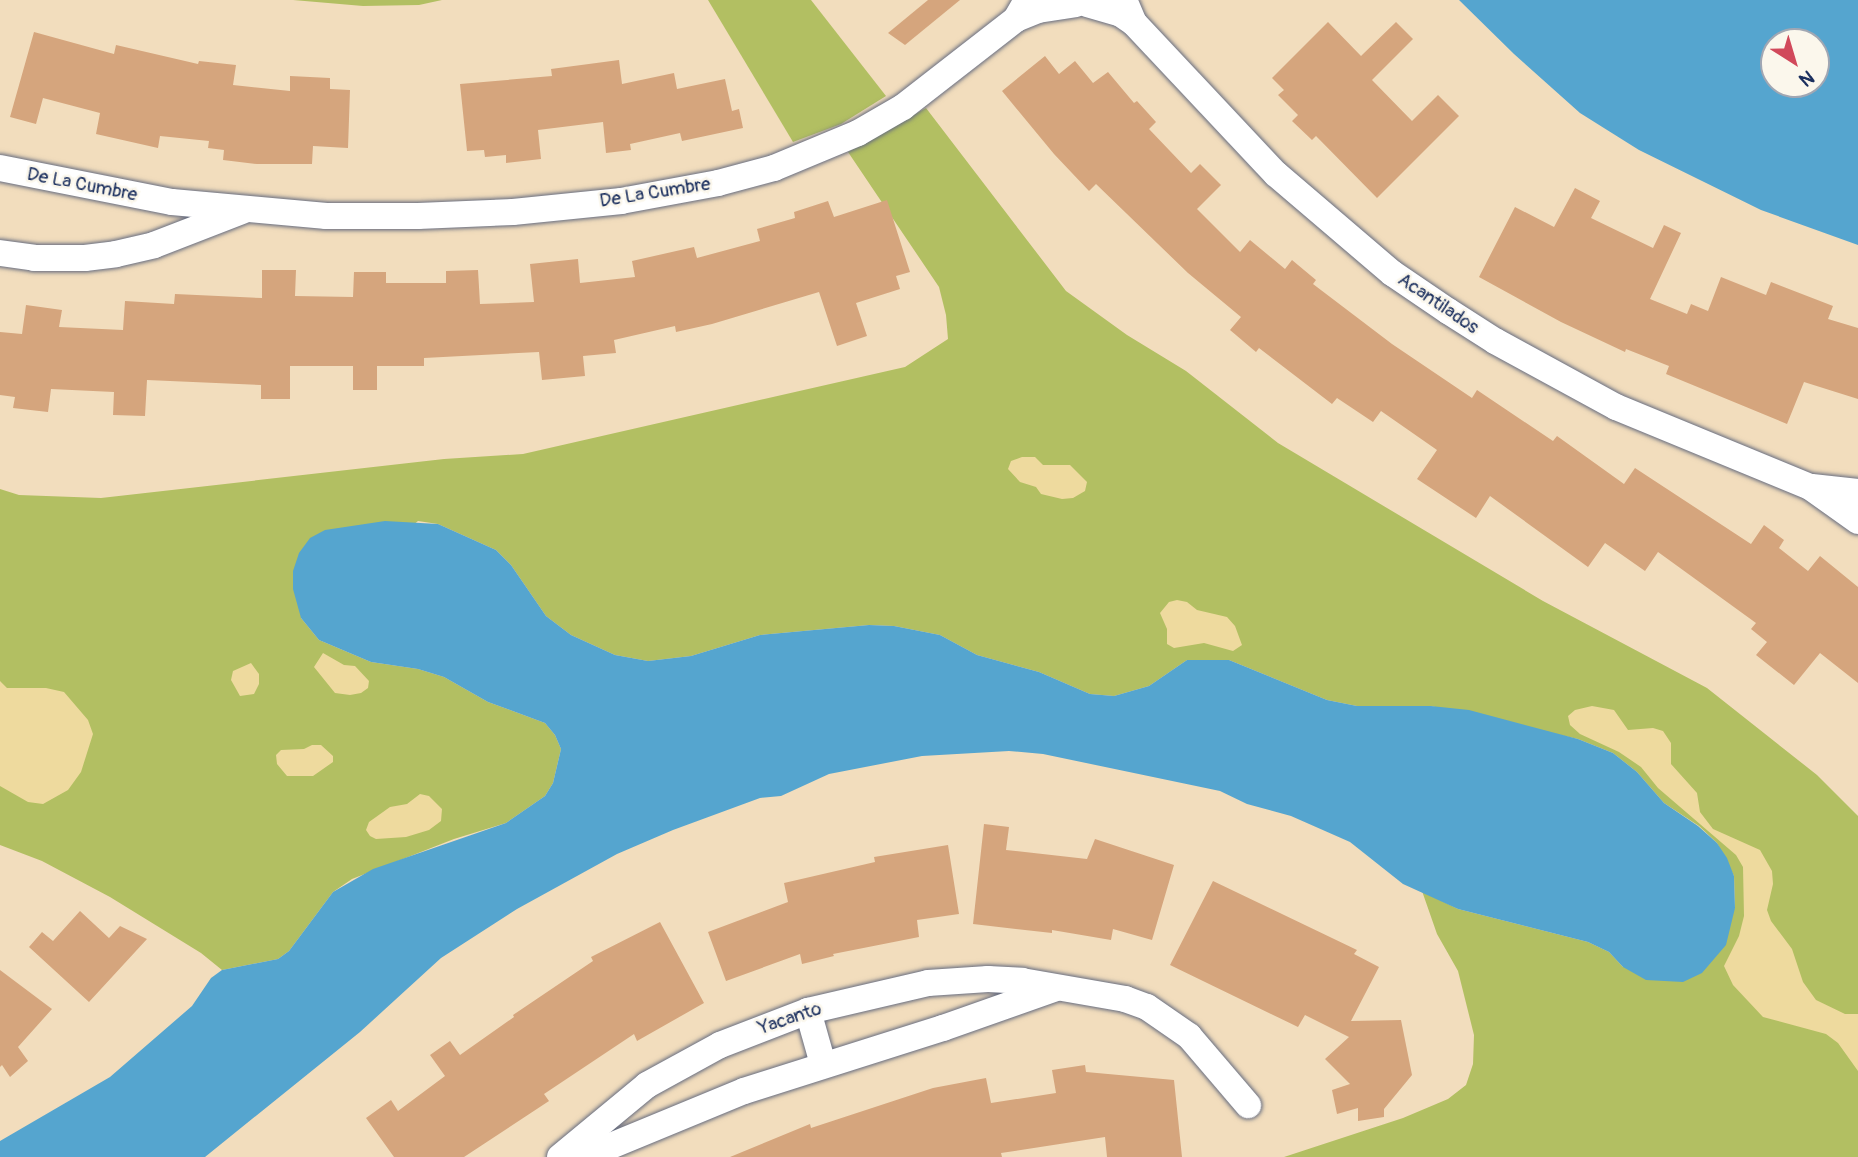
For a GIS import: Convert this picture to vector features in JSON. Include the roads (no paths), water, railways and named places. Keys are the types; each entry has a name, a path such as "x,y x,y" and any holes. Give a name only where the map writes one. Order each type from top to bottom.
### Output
{"street":[{"path":"1022,9 1038,10 1080,2 1129,12"},
{"name":"De La Cumbre","path":"0,168 172,202 352,216 513,212 621,201 718,183 812,154 858,134 922,93 1022,9"},
{"name":"Acantilados","path":"1129,12 1276,174 1392,273 1518,355 1616,407 1810,487 1858,521"},
{"name":"De La Cumbre","path":"0,253 34,258 85,258 116,254 154,245 248,209"},
{"name":"Acantilados","path":"1810,487 1858,492"},
{"name":"Yacanto","path":"560,1157 647,1086 720,1045 808,1011 928,983 988,979 1022,981 1056,988 1083,989 1125,999 1166,1019 1189,1036 1248,1105"},
{"name":"Yacanto","path":"584,1157 744,1091 943,1028 1056,988"},
{"path":"808,1011 823,1064"}],"water":[{"path":"1459,0 1858,0 1858,245 1761,210 1639,150 1580,113"},
{"path":"385,521 438,524 496,550 511,565 546,616 571,635 615,655 648,661 691,656 760,635 869,625 894,626 940,635 977,655 1039,672 1090,694 1114,696 1149,686 1187,660 1229,660 1327,700 1357,706 1431,706 1469,710 1578,739 1613,753 1637,772 1664,803 1698,826 1717,843 1734,876 1735,908 1726,945 1702,973 1683,982 1646,980 1623,967 1609,952 1588,942 1458,909 1403,884 1350,842 1291,816 1247,804 1220,791 1043,754 1009,751 922,756 829,774 781,796 760,798 673,830 617,854 517,909 441,958 360,1032 205,1157 0,1157 0,1141 110,1077 192,1006 211,978 222,970 278,959 289,951 333,892 373,869 506,823 545,796 553,783 561,749 555,735 545,723 488,702 444,677 418,669 371,662 319,640 301,618 293,589 293,571 299,553 310,538 325,530"}]}
